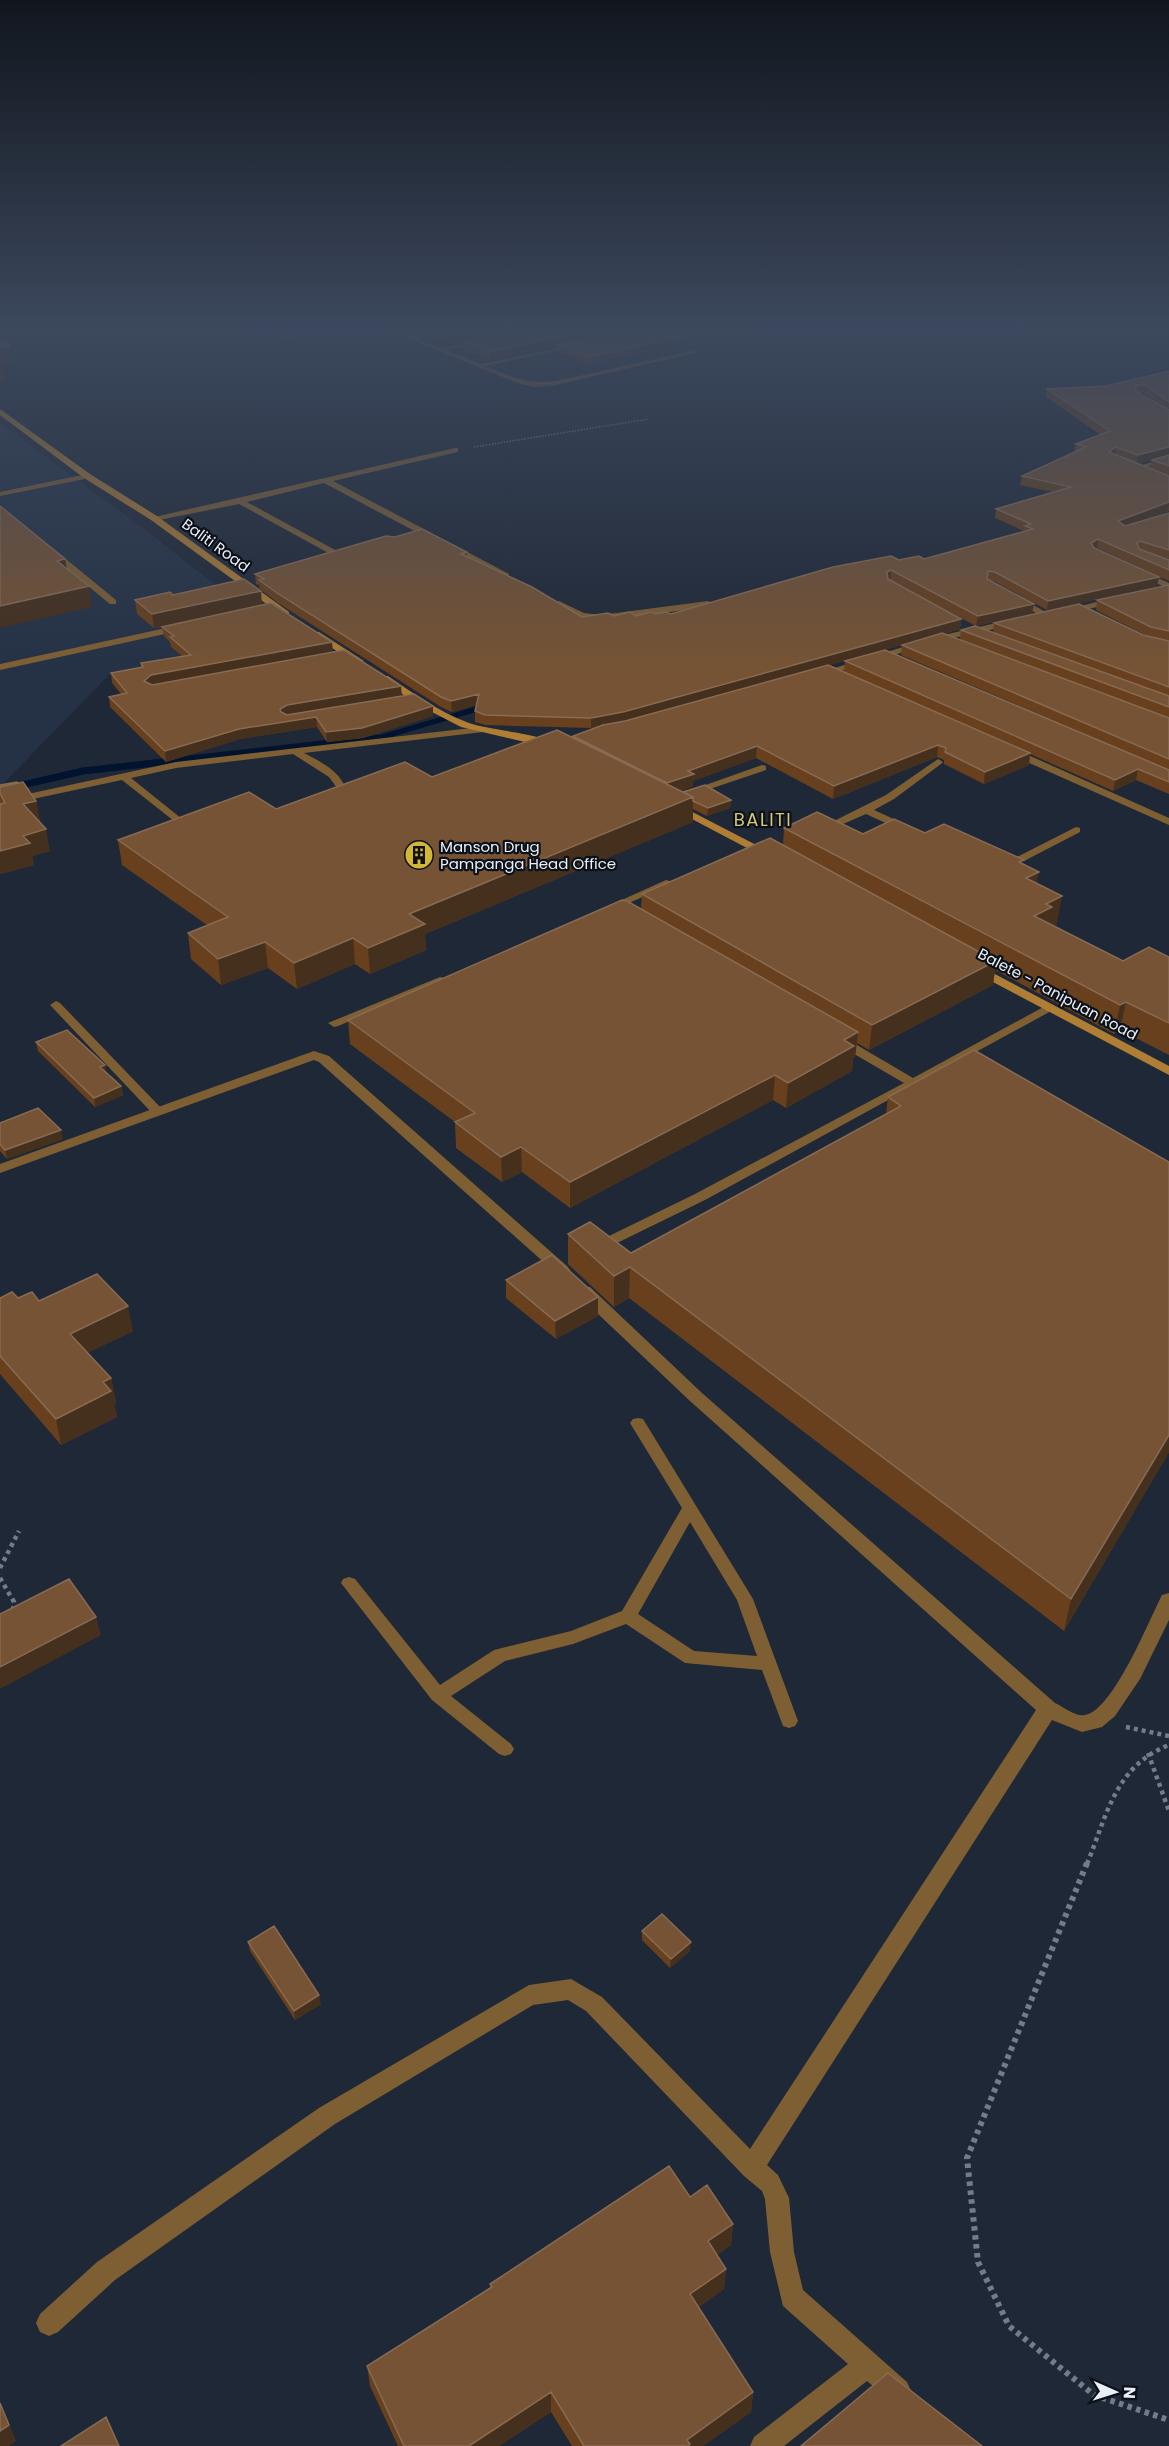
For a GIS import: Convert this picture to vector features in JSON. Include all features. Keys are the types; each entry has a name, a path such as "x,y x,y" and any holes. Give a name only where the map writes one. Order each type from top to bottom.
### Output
{"main road":[{"name":"Baliti Road","path":"38,439 87,476 154,518 274,607 293,618"},
{"path":"311,630 367,666"},
{"path":"377,673 436,711 464,725 480,730 534,738 562,750"},
{"path":"665,800 753,846 771,851 782,861"},
{"name":"Balete - Panipuan Road","path":"969,963 1169,1071"}],"street":[{"path":"154,518 240,501 455,450"},
{"path":"1136,468 1169,459"},
{"path":"1125,464 1147,472"},
{"path":"326,481 520,584"},
{"path":"240,501 334,553"},
{"path":"1128,567 1169,588"},
{"path":"1158,591 1169,588"},
{"path":"1034,617 1125,598"},
{"path":"551,600 582,616 601,618 708,604"},
{"path":"1081,609 1092,614"},
{"path":"806,678 942,638 1022,620"},
{"path":"957,621 997,639"},
{"path":"942,638 964,647"},
{"path":"326,658 348,654"},
{"path":"886,655 908,664"},
{"path":"829,672 850,681"},
{"path":"405,701 416,699"},
{"path":"534,738 565,736"},
{"path":"1002,748 1169,822"},
{"path":"665,800 762,768"},
{"path":"0,1169 309,1055 324,1059 573,1280 705,1405 1048,1709 1082,1724 1095,1721 1108,1712 1122,1694 1169,1600"},
{"path":"752,2168 1048,1709"},
{"path":"49,2323 106,2271 327,2116 529,1995 571,1989 594,2004 752,2168 770,2183 777,2198 782,2252 792,2297 866,2366 911,2402"},
{"path":"763,2446 866,2366"}],"lane":[{"path":"0,494 87,476"},
{"path":"43,544 113,602"},
{"path":"1008,594 1045,614"},
{"path":"263,609 274,607"},
{"path":"0,667 187,627"},
{"path":"0,803 176,765 480,730"},
{"path":"294,751 337,779 343,788 343,796 325,802"},
{"path":"816,832 890,797 938,762"},
{"path":"123,776 190,831"},
{"path":"866,810 916,834"},
{"path":"997,862 1020,859 1076,830"},
{"path":"734,854 753,846"},
{"path":"627,917 605,910 672,881"},
{"path":"334,1023 456,973"},
{"path":"56,1005 156,1111"},
{"path":"612,1240 700,1197 1049,1008"},
{"path":"831,1035 913,1083"},
{"path":"638,1423 745,1599 789,1721"},
{"path":"438,1695 500,1655 573,1637 628,1616 690,1508"},
{"path":"349,1583 438,1695 505,1749"},
{"path":"628,1616 691,1658 768,1664"}],"path":[{"path":"455,450 523,439"},
{"path":"0,1569 19,1531"},
{"path":"0,1578 14,1602 12,1622"},
{"path":"1095,1721 1169,1736"},
{"path":"1169,1745 1148,1753 1121,1780 967,2158 978,2262 1009,2326 1094,2395 1169,2420"},
{"path":"1148,1753 1169,1811"}],"shaded area":[{"path":"0,439 22,439 155,537 290,645 111,673 0,787"}],"building":[{"path":"1089,439 1169,439 1169,447 1138,455 1116,447 1109,452 1169,476 1169,502 1118,521 1125,526 1169,513 1169,550 1140,541 1137,543 1139,549 1169,560 1169,570 1098,539 1091,543 1094,548 1159,577 1048,601 995,572 988,571 987,579 1034,604 978,616 891,570 887,572 888,579 961,619 623,712 591,718 485,715 475,711 479,694 451,701 441,697 277,593 259,580 264,579 255,574 386,536 395,537 422,529 467,552 461,554 532,587 582,617 608,613 614,616 630,612 636,616 651,612 671,614 833,567 891,556 899,560 919,556 924,559 1033,529 1025,526 1031,524 996,509 1071,487 1022,476 1086,447 1076,444"},
{"path":"1169,455 1169,466 1152,460"},
{"path":"0,506 65,559 57,561 89,586 0,606"},
{"path":"244,579 261,591 152,614 135,600 170,592 173,595"},
{"path":"1169,585 1169,631 1151,627 1097,600"},
{"path":"271,603 332,642 151,675 144,681 152,685 344,650 401,686 287,705 280,709 281,712 287,715 414,694 433,706 362,728 326,732 316,717 239,729 165,751 109,697 127,693 111,673 143,667 141,663 191,655 170,637 174,636 162,627"},
{"path":"1079,604 1143,635 1169,641 1169,687 994,623"},
{"path":"975,626 1169,696 1169,707 961,630"},
{"path":"942,633 1169,718 1169,759 902,645"},
{"path":"885,650 1169,770 1169,782 1138,769 1115,780 845,661"},
{"path":"828,665 1030,753 985,772 945,752 946,748 938,745 834,786 757,746 688,771 694,774 667,783 573,736 603,725 625,721"},
{"path":"557,730 693,797 409,914 425,924 368,948 353,938 294,963 265,942 218,959 188,933 228,917 118,840 249,792 276,809 405,762 432,777"},
{"path":"23,782 36,801 23,804 46,829 23,836 30,843 0,851 0,804 5,803 0,787"},
{"path":"18,783 0,787 0,785"},
{"path":"705,785 731,800 708,808 693,801 693,797 683,792"},
{"path":"817,812 863,834 894,819 925,833 944,824 1024,860 1019,862 1039,872 1026,878 1062,896 1046,904 1052,907 1034,916 1123,961 1149,947 1169,957 1169,1023 1126,1002 1120,1005 784,828"},
{"path":"770,838 996,961 872,1025 642,894"},
{"path":"622,900 858,1032 844,1040 854,1046 788,1083 775,1075 570,1182 521,1147 501,1157 455,1122 475,1113 348,1020"},
{"path":"67,1030 105,1065 100,1067 121,1086 94,1098 36,1042"},
{"path":"974,1050 1169,1162 1169,1435 1071,1599 630,1267 614,1276 568,1234 590,1222 631,1253 901,1106 888,1097"},
{"path":"38,1108 61,1130 5,1150 0,1144 0,1123"},
{"path":"552,1255 598,1297 555,1321 506,1280"},
{"path":"97,1274 128,1306 70,1334 111,1378 103,1382 111,1391 56,1419 0,1356 0,1298 12,1292 18,1298 32,1292 39,1301"},
{"path":"69,1579 96,1617 0,1667 0,1614"},
{"path":"662,1914 691,1942 671,1959 642,1931"},
{"path":"274,1926 319,1995 294,2011 248,1942"},
{"path":"669,2166 690,2197 707,2185 733,2224 708,2241 726,2269 690,2294 753,2392 687,2440 690,2444 688,2446 584,2446 551,2392 469,2446 404,2446 367,2366 492,2287 490,2284"},
{"path":"888,2373 982,2446 801,2446"},
{"path":"0,2403 9,2425 0,2431"},
{"path":"106,2417 119,2446 61,2446"}],"waterway":[{"path":"336,742 382,737 487,706"},
{"path":"0,790 83,771 349,741"}],"place":[{"name":"Manson Drug Pampanga Head Office","path":"419,855"}],"district":[{"name":"BALITI","path":"763,819"}]}
